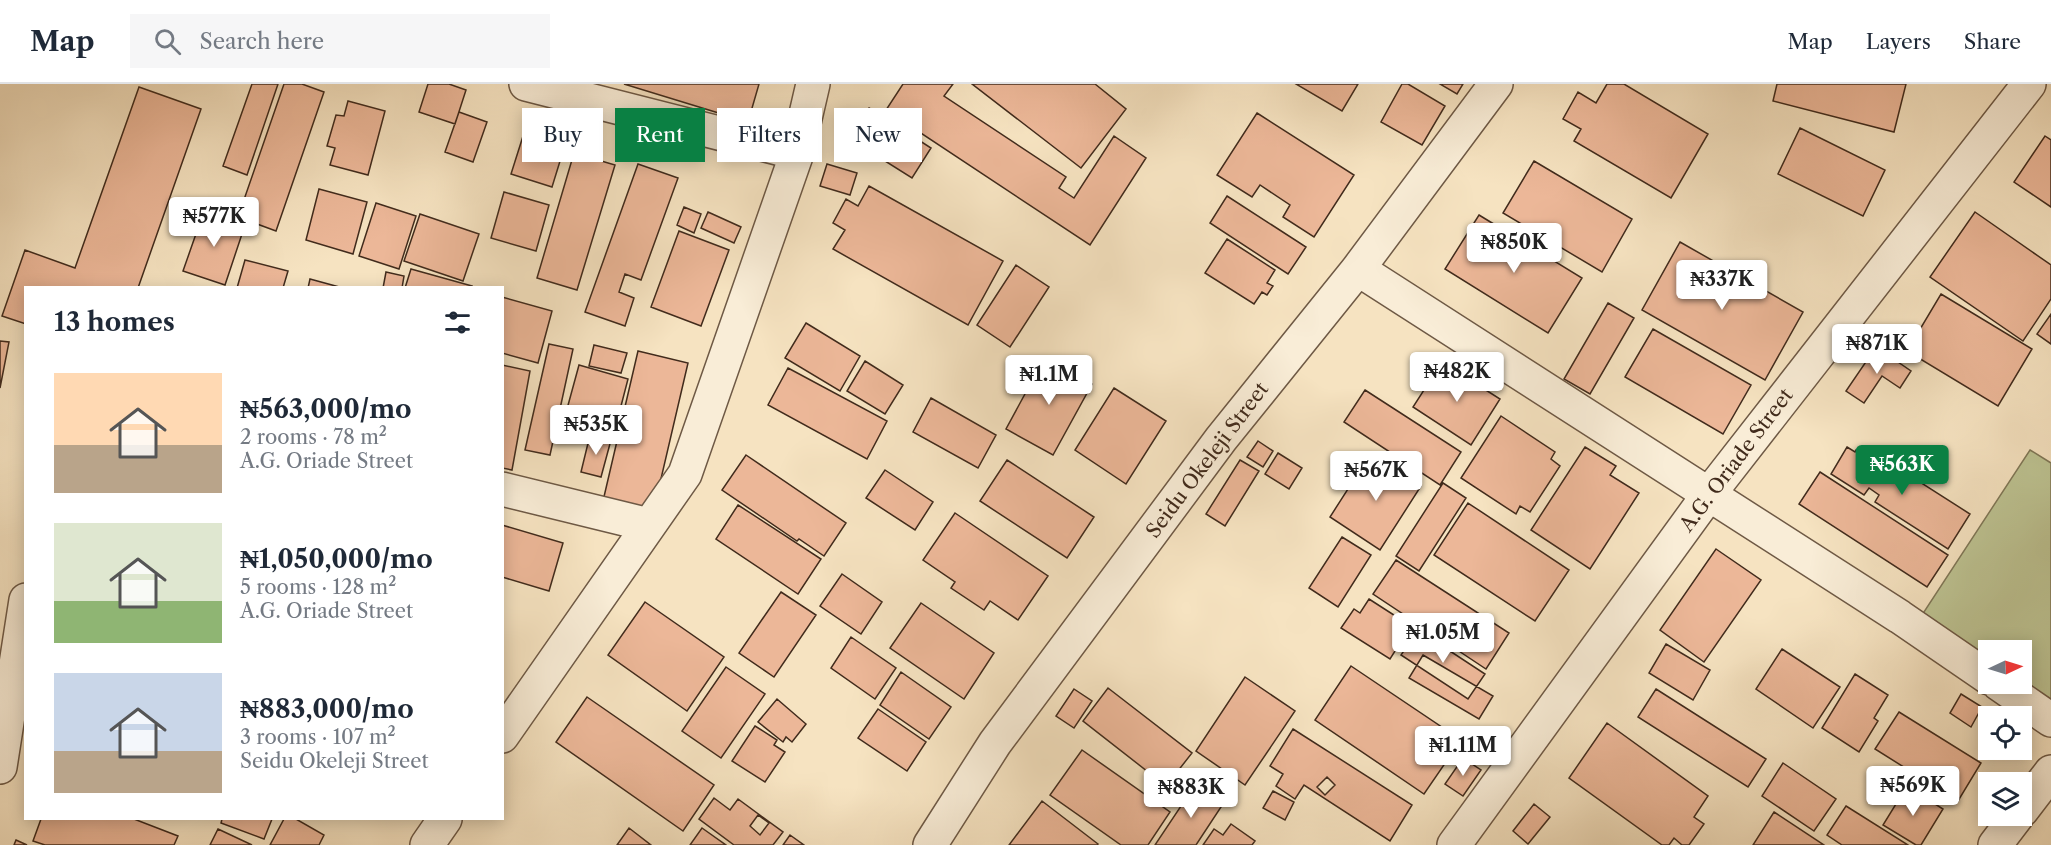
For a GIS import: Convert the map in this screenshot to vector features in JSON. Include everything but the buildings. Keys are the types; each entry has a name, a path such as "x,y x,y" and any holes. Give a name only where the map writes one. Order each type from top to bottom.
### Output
{"street":[{"path":"526,84 717,133"},
{"path":"807,108 813,84"},
{"name":"Seidu Okeleji Street","path":"930,845 1009,724 1221,439 1358,269 1496,84"},
{"name":"A.G. Oriade Street","path":"1454,845 1709,494 2029,84"},
{"path":"504,733 685,474 794,162"},
{"path":"1358,269 1900,617 1978,670"},
{"path":"504,489 649,525"},
{"path":"0,767 24,613"},
{"path":"2013,694 2051,720"},
{"path":"2032,797 2051,772"},
{"path":"427,845 444,820"},
{"path":"1995,845 2009,826"}],"green space":[{"path":"2030,450 2051,463 2051,706 2032,692 2032,640 1978,640 1978,657 1920,618"}]}
